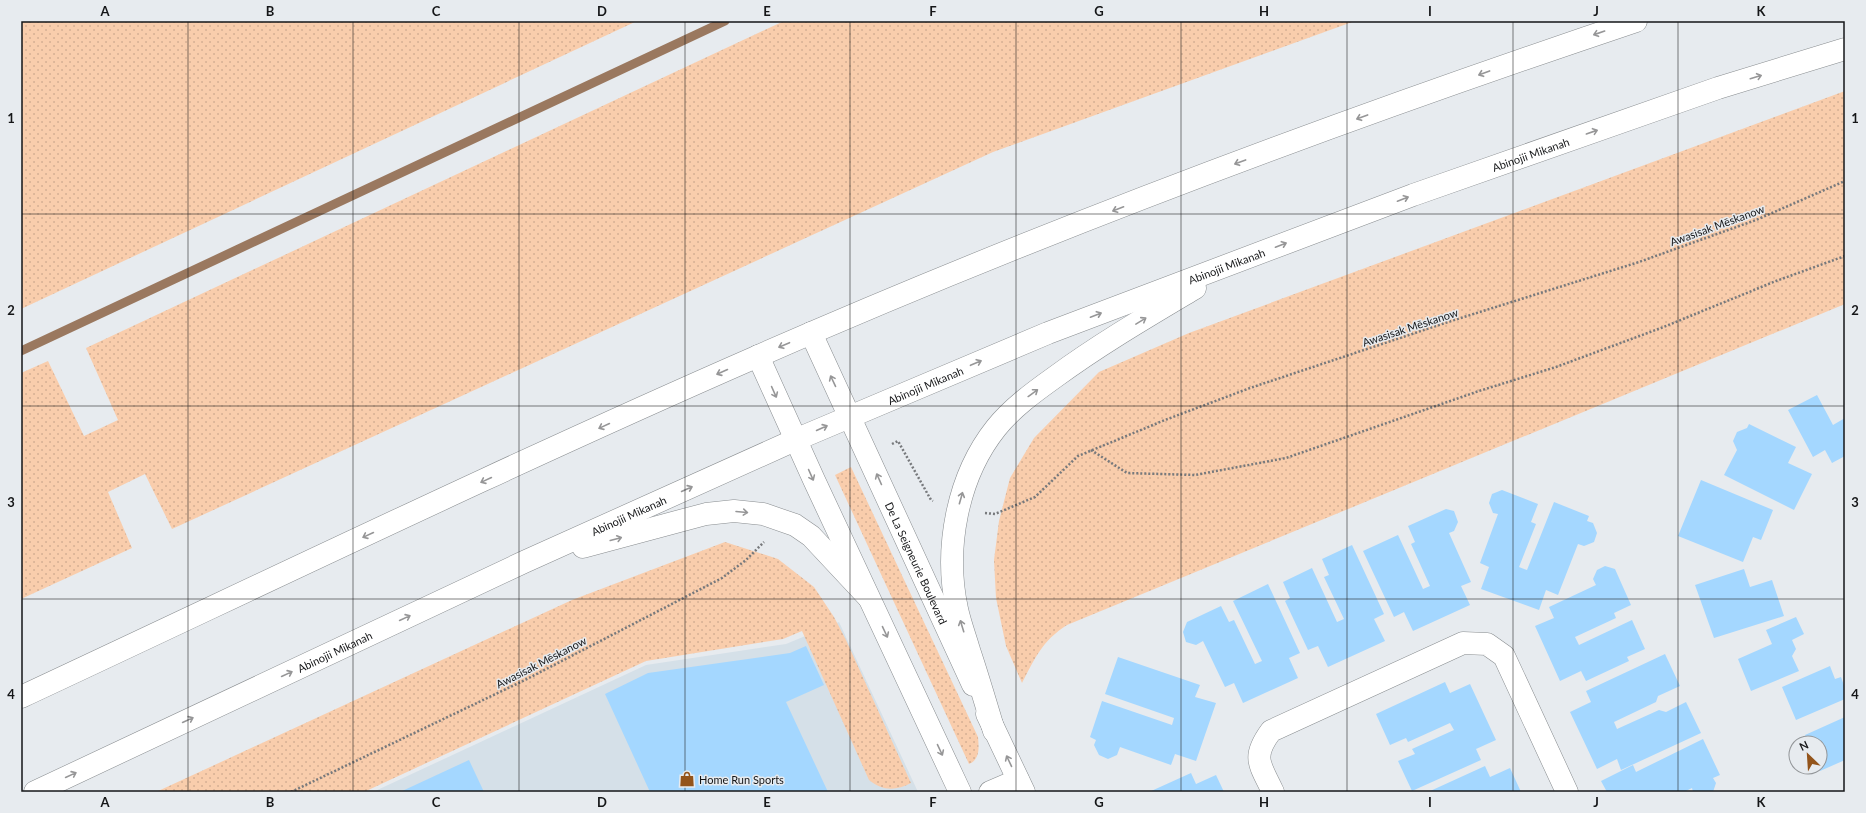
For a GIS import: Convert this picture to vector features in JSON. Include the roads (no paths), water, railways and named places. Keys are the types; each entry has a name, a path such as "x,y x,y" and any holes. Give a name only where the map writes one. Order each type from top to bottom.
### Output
{"main road":[{"path":"21,697 652,403 811,333 1035,241 1218,170 1521,60 1636,21"},
{"name":"Abinojii Mikanah","path":"35,792 524,562 849,416 1048,333 1413,195 1583,134 1718,88 1845,49"},
{"path":"994,731 957,609 952,568 958,508 966,481 978,456 996,428 1023,400 1094,348 1245,258"},
{"name":"De La Seigneurie Boulevard","path":"811,333 994,731 1021,786"},
{"path":"758,356 795,440 960,792"},
{"path":"524,562 706,514 734,512 763,514 795,525 811,536 868,597"},
{"path":"1273,792 1259,761 1260,745 1271,731 1464,643 1487,644 1504,656 1567,792"},
{"path":"990,792 1021,786"}],"waterway":[{"path":"21,351 725,21"}],"place":[{"name":"Home Run Sports","path":"687,779"}]}
